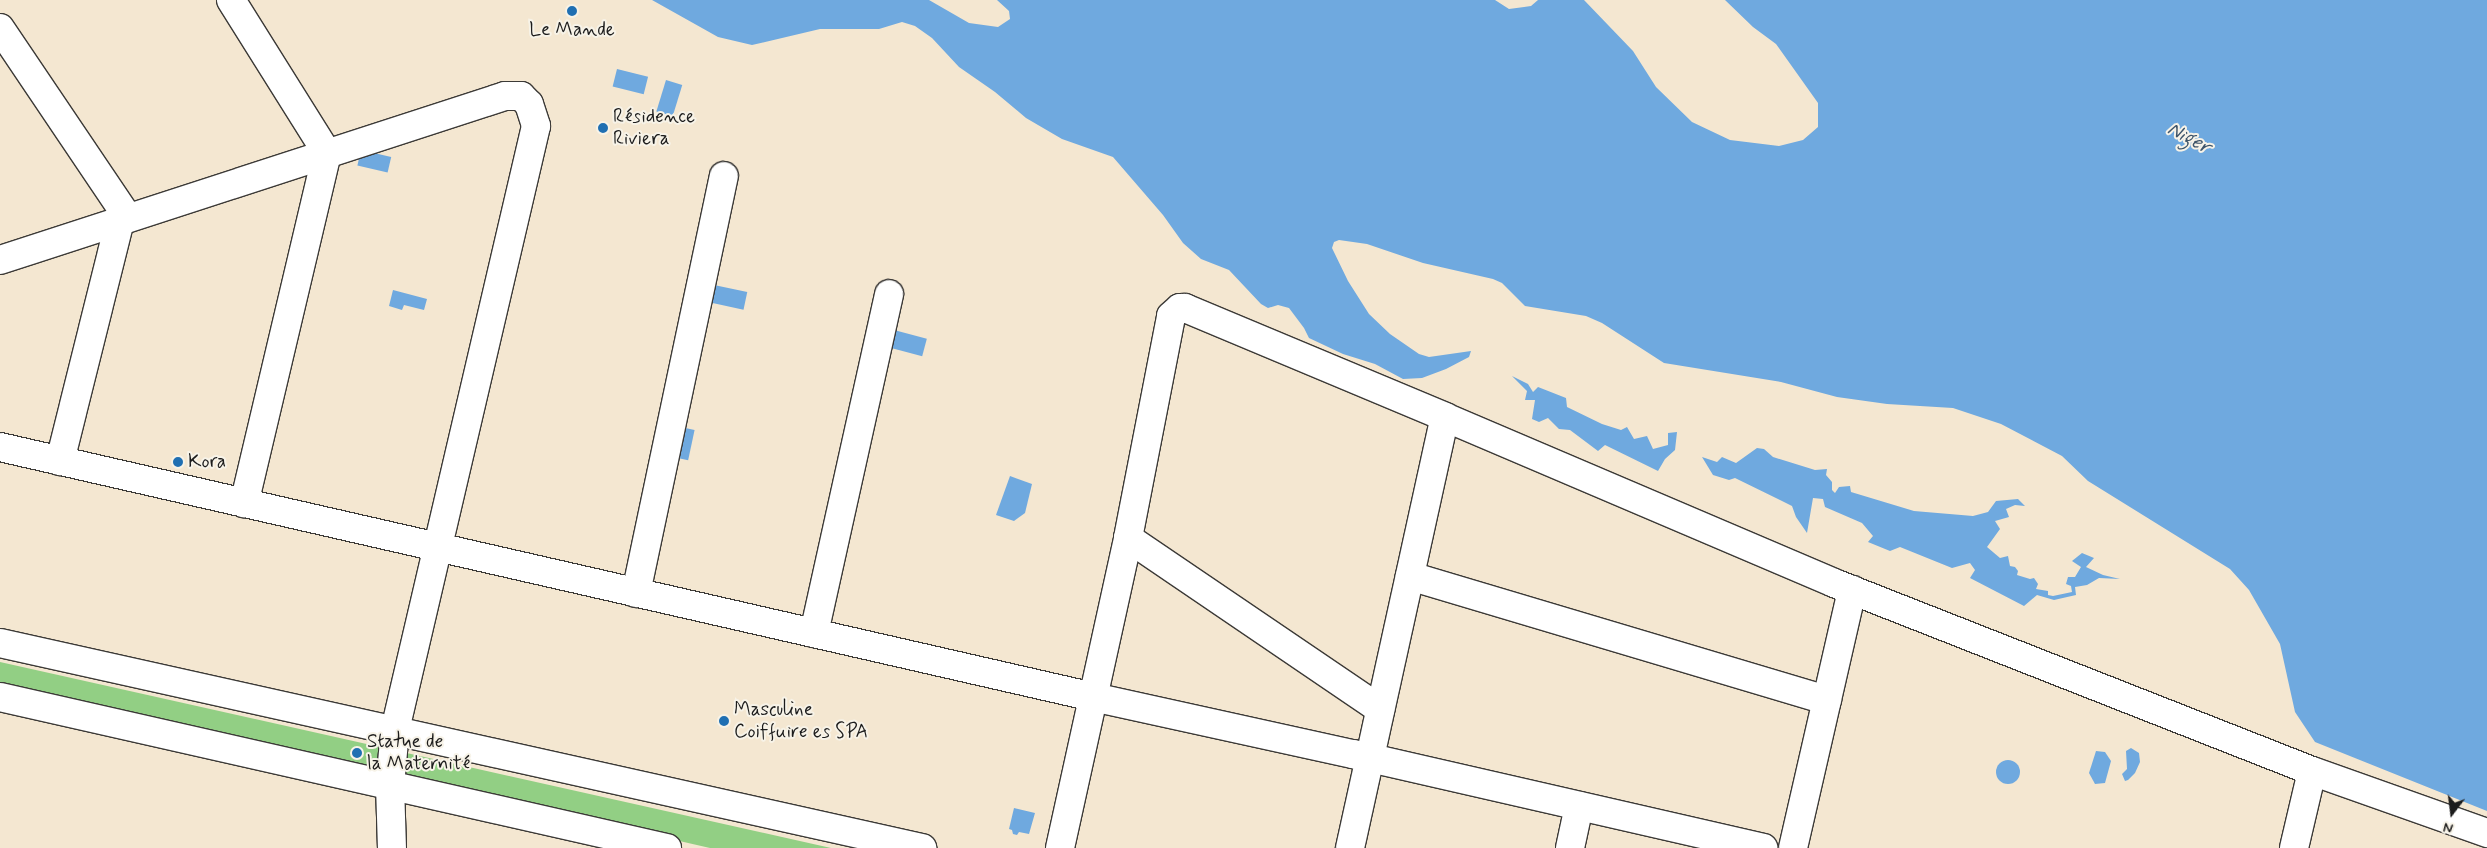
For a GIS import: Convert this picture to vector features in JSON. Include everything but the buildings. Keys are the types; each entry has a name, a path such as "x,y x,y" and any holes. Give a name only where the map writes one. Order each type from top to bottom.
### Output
{"street":[{"path":"230,0 327,153 244,503"},
{"path":"0,28 124,220 60,461"},
{"path":"0,260 505,96 521,96 529,104 534,113 536,126 395,730 390,785 392,848"},
{"path":"636,593 724,176"},
{"path":"814,634 889,294"},
{"path":"1060,848 1128,538 1171,316 1180,308 1185,308 1445,417 1852,590 2312,771 2487,834"},
{"path":"1350,848 1445,417"},
{"path":"0,447 814,634 1763,848"},
{"path":"1128,538 1380,709"},
{"path":"1410,576 1827,700"},
{"path":"1793,848 1852,590"},
{"path":"0,643 922,848"},
{"path":"0,696 666,848"},
{"path":"2294,848 2312,771"},
{"path":"1570,848 1579,806"}],"green space":[{"path":"0,662 831,848 710,848 0,685"}],"water":[{"name":"Niger","path":"652,0 929,0 969,23 998,27 1010,19 1009,11 997,0 1495,0 1509,9 1531,6 1538,0 1584,0 1633,51 1656,87 1692,122 1730,140 1779,146 1803,140 1818,127 1818,103 1776,44 1753,27 1725,0 2487,0 2487,811 2315,742 2295,712 2280,644 2249,590 2230,569 2088,481 2062,456 2001,424 1953,408 1887,404 1837,397 1781,382 1664,363 1602,323 1586,316 1525,306 1502,283 1493,279 1423,263 1367,244 1339,240 1334,242 1332,248 1348,281 1369,314 1390,334 1419,354 1429,357 1471,351 1469,357 1446,369 1422,378 1403,379 1375,364 1343,354 1309,338 1289,308 1278,305 1268,308 1261,304 1229,270 1201,259 1183,243 1163,215 1113,157 1062,139 1026,118 995,92 959,67 932,38 915,26 902,22 879,29 820,29 752,45 718,37"},
{"path":"617,69 648,77 644,94 613,86"},
{"path":"666,80 682,85 673,117 656,112"},
{"path":"361,150 391,157 388,173 357,166"},
{"path":"714,285 747,292 744,310 710,303"},
{"path":"393,290 427,299 424,310 404,305 402,310 389,306"},
{"path":"894,330 927,339 922,356 889,347"},
{"path":"1512,376 1528,384 1533,392 1538,387 1566,398 1567,407 1602,424 1621,430 1627,427 1634,439 1647,436 1653,449 1668,445 1668,433 1677,432 1675,450 1665,459 1658,471 1605,445 1598,451 1570,430 1559,429 1548,418 1539,422 1532,419 1535,400 1525,400 1527,391"},
{"path":"676,426 695,430 688,460 670,456"},
{"path":"1757,448 1764,449 1773,457 1815,470 1827,469 1826,475 1832,482 1832,490 1835,493 1839,487 1850,486 1851,492 1914,511 1973,516 1988,512 1996,501 2018,499 2025,506 2015,505 2006,509 2009,517 1995,521 2000,529 1987,547 2000,558 2008,556 2010,566 2015,567 2018,571 2017,575 2030,579 2034,578 2038,584 2036,589 2048,591 2048,595 2053,596 2072,592 2071,586 2066,584 2068,577 2075,577 2081,567 2072,561 2082,553 2094,558 2086,567 2103,575 2120,579 2099,578 2087,585 2075,587 2076,595 2054,600 2037,595 2024,606 1970,578 1975,570 1970,563 1952,568 1900,547 1890,551 1868,542 1873,536 1862,523 1825,507 1823,499 1813,498 1807,533 1796,517 1792,506 1735,478 1729,480 1713,475 1702,457 1717,462 1722,457 1736,463"},
{"path":"1010,476 1032,484 1025,513 1014,521 996,515"},
{"path":"2131,748 2139,753 2140,762 2135,773 2125,781 2122,774 2127,769 2126,751"},
{"path":"2096,751 2105,752 2111,761 2105,783 2095,784 2089,773"},
{"path":"2008,760 2017,763 2020,772 2017,781 2008,784 1999,781 1996,772 1999,763"},
{"path":"1014,808 1035,813 1029,834 1019,832 1017,835 1013,834 1012,830 1009,829"}],"place":[{"name":"Le Mande","path":"572,11"},
{"name":"Résidence Riviera","path":"603,128"},
{"name":"Kora","path":"178,462"},
{"name":"Masculine Coiffuire es SPA","path":"724,721"},
{"name":"Statue de la Maternité","path":"357,753"}]}
